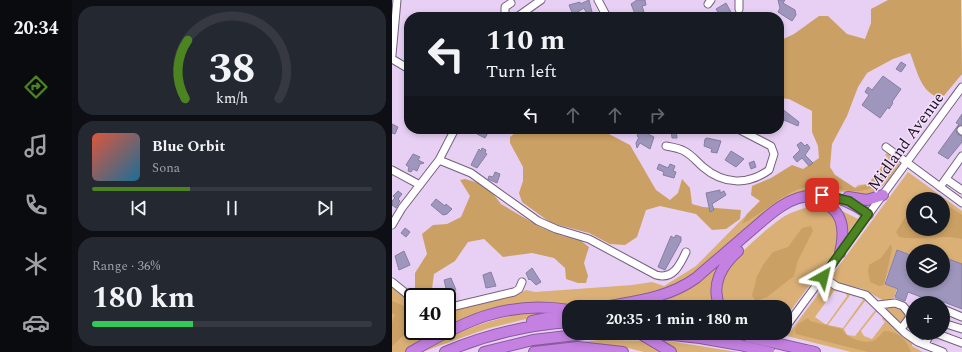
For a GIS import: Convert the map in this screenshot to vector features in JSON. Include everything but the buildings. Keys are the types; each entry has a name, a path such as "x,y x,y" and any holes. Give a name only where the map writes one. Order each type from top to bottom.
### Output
{"highway":[{"path":"717,300 718,281 721,269 729,259 781,214 815,198 831,194 867,200 883,195"},
{"path":"815,198 828,205 840,218 844,236 840,253"},
{"path":"645,300 678,290 696,278 781,206 794,200 815,198 843,199 866,217"},
{"path":"411,352 452,329 485,316 519,307 562,311"},
{"path":"445,352 519,323 562,314"},
{"path":"473,342 528,328 562,323"},
{"path":"484,352 533,340 562,337"},
{"path":"650,340 670,352"},
{"path":"711,340 768,352"},
{"path":"767,340 810,351"},
{"path":"534,352 578,347 623,352"}],"street":[{"path":"392,55 397,0"},
{"path":"524,12 541,0"},
{"path":"598,0 604,12"},
{"path":"740,0 740,9"},
{"path":"506,12 505,7 511,3"},
{"path":"392,60 404,66"},
{"name":"Midland Avenue","path":"792,319 962,86"},
{"path":"392,222 439,160 452,134"},
{"path":"666,146 682,150 704,168 721,178 738,182 751,180 769,170 774,154 771,146 748,134"},
{"path":"886,147 962,204"},
{"path":"940,187 962,156"},
{"path":"439,160 471,173 538,221 556,230 589,239 656,275 665,276 675,272 686,252"},
{"path":"392,170 420,185"},
{"path":"946,179 962,190"},
{"path":"823,277 836,286 866,294 901,330 906,332"},
{"path":"392,282 404,291"},
{"path":"456,306 514,292 519,289 522,282"},
{"path":"878,305 895,303 908,312 910,317 901,330"},
{"path":"950,311 962,317"},
{"path":"950,325 962,329"},
{"path":"950,339 962,343"},
{"path":"768,352 776,340"},
{"path":"919,340 925,345 943,352"},
{"path":"925,345 927,340"}],"shaded area":[{"path":"888,0 961,0 962,74 942,98 935,96 924,87 910,53 893,59 867,73 858,87 847,116 832,144 830,167 835,175 855,188 868,184 886,166 890,166 882,181 873,187 862,191 850,191 820,185 808,186 790,193 742,224 747,214 760,201 751,195 752,186 771,178 792,165 803,169 819,158 818,146 812,132 812,111 789,99 784,98 784,39 794,34 819,16 828,16 847,34 865,39 871,23 871,9"},
{"path":"514,134 609,134 630,145 656,190 670,200 678,193 682,179 690,188 692,204 703,207 741,210 740,219 726,229 712,230 696,214 660,206 646,210 637,237 625,245 610,244 589,233 551,223 522,202 519,193 523,181 523,167 510,143 510,137"},
{"path":"887,153 900,164 885,184 872,194 863,195 825,189 811,191 695,274 658,293 620,300 562,300 562,305 539,302 508,305 456,324 456,308 519,294 526,290 535,292 632,285 652,282 664,286 696,266 761,200 835,175 855,188 858,185 868,184 888,158 885,155"},
{"path":"908,172 936,192 906,192 906,236 950,236 950,202 962,211 962,264 950,260 950,244 906,244 906,253 897,250 884,284 897,289 894,298 884,301 863,289 836,283 832,275"},
{"path":"465,179 479,183 490,190 501,204 540,227 563,236 580,240 589,247 584,263 588,276 586,283 578,283 566,279 565,268 554,258 532,253 503,257 484,239 468,242 455,261 434,274 432,288 415,288 415,273 427,254 422,234 433,225 447,224 461,217 470,196 460,180"},
{"path":"812,206 824,208 835,216 840,225 836,250 792,309 792,300 723,300 721,281 725,271 731,263 739,254 769,228 783,217"},
{"path":"950,207 962,215 962,239 946,237 907,238 899,237 896,232 906,216 906,236 950,236"},
{"path":"838,209 858,219 847,232"},
{"path":"811,226 813,231 798,260 794,276 767,297 755,300 752,296 757,276 763,265 773,252 788,247 802,228"},
{"path":"891,244 892,249 884,285 879,286 870,282 868,271 869,265 881,258"},
{"path":"728,256 719,300 661,300 678,293"},
{"path":"392,285 404,295 404,340 425,340 405,352 392,352"},
{"path":"825,285 839,292 834,291 815,317 825,324 827,324 847,296 845,292 855,294 854,297 851,294 828,325 843,328 863,300 860,297 865,298 869,302 865,301 844,329 847,335 855,336 876,309 873,305 880,314 876,312 861,331 864,336 872,339 885,322 882,319 883,317 899,333 906,338 906,340 913,342 912,346 923,352 851,352 792,337 792,329"},
{"path":"392,301 404,306 404,335 392,346 392,322 395,315 392,313"},
{"path":"889,305 901,308 906,315 904,322 898,323 886,309"},
{"path":"541,312 555,314 534,317 486,329 456,340 456,334 465,330 509,316"},
{"path":"808,318 810,321 842,329 852,338 866,342 875,340 884,331 893,332 904,340 911,352 868,352 796,334 795,330 798,324"},
{"path":"444,340 455,340 422,352"},
{"path":"600,340 668,341 738,352 677,352 668,345 663,352 644,352 620,346 597,344 541,346"}],"route":[{"path":"822,195 838,197 849,201 868,214 823,277"}]}
